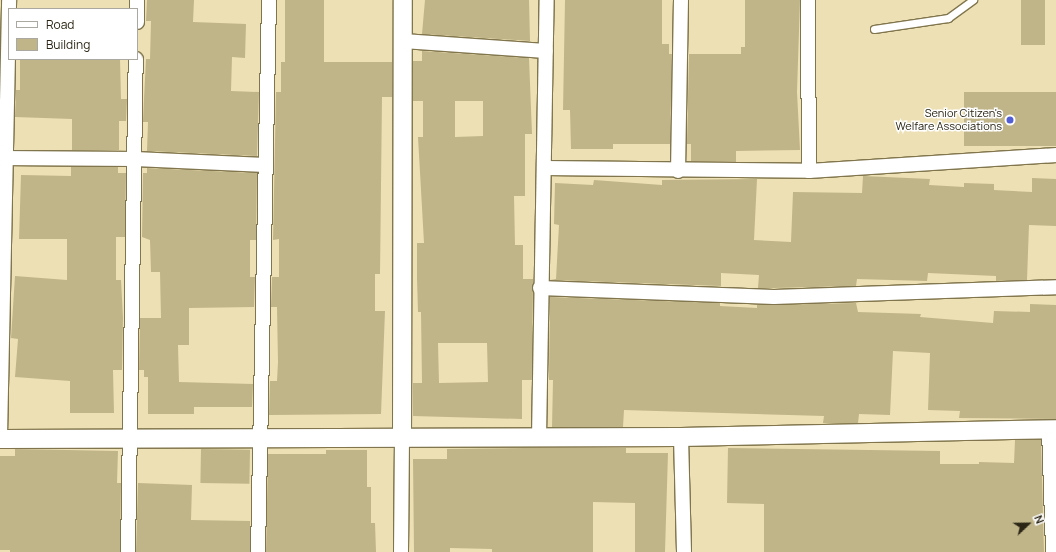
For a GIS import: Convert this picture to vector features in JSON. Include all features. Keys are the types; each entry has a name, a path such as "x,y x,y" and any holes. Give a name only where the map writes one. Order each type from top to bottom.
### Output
{"street":[{"path":"258,552 268,0"},
{"path":"401,552 403,0"},
{"path":"539,437 540,288 547,0"},
{"path":"678,171 681,0"},
{"path":"808,0 809,171"},
{"path":"8,23 2,158 0,438 681,437 1053,429 1052,552"},
{"path":"403,41 546,51"},
{"path":"128,552 136,60"},
{"path":"544,168 678,171 809,171 1056,155"},
{"path":"2,158 135,159 265,165"},
{"path":"540,288 774,297 1056,287"},
{"path":"681,437 684,552"}],"lane":[{"path":"874,29 948,18 973,0"}],"building":[{"path":"147,0 194,0 193,22 246,24 245,58 232,57 231,91 259,92 257,156 147,151 148,122 143,122 146,59 150,59 151,21 146,21"},
{"path":"285,0 324,0 324,62 392,62 392,97 382,97 380,274 375,274 375,311 385,311 381,414 269,415 270,381 277,381 278,362 277,307 271,307 272,277 279,277 279,239 273,240 276,92 281,92 281,62 285,62"},
{"path":"425,0 529,0 530,41 422,34"},
{"path":"565,0 662,0 662,44 669,44 669,54 672,54 670,144 613,144 613,149 571,149 570,110 563,110"},
{"path":"745,0 800,0 797,92 800,150 736,151 736,162 691,161 691,144 687,144 689,54 741,54 741,47 745,47"},
{"path":"1021,0 1045,0 1045,45 1021,45"},
{"path":"422,51 529,58 532,134 525,134 525,196 514,196 515,245 523,245 523,279 533,279 532,380 522,380 522,419 413,416 413,383 422,383 421,312 418,312 417,243 424,243 418,137 423,137 423,101 413,101 413,61 422,61","holes":["455,101 483,101 483,136 455,137","438,343 487,343 488,382 439,383"]},
{"path":"20,60 120,60 121,99 127,99 126,121 119,121 119,150 72,150 72,119 15,117 16,90 20,90"},
{"name":"Senior Citizen's Welfare Associations","path":"964,92 1056,92 1056,146 964,146"},
{"path":"71,167 118,167 118,173 126,173 125,237 116,237 116,280 121,280 123,318 122,370 113,370 114,413 70,413 70,381 15,377 18,339 11,338 15,276 67,280 67,239 19,239 21,175 71,176"},
{"path":"147,168 257,173 256,240 250,240 250,277 255,277 254,307 189,308 189,345 178,345 179,382 253,384 252,407 194,407 194,414 148,414 148,377 144,377 144,370 139,370 140,318 161,318 160,272 151,272 150,240 142,237 143,173 147,173"},
{"path":"863,176 930,179 929,185 964,187 964,183 994,184 994,190 1032,192 1032,178 1056,179 1056,226 1029,225 1027,280 996,281 996,276 928,273 927,281 857,279 856,286 758,288 759,275 721,273 721,286 550,280 556,279 559,225 554,224 555,183 593,185 594,180 662,185 662,180 757,179 754,240 791,242 793,192 862,193"},
{"path":"550,297 720,303 720,306 757,308 757,305 856,303 858,312 921,314 920,317 993,323 994,311 1030,312 1030,304 1056,305 1056,419 959,418 960,411 928,410 930,353 893,351 890,415 859,414 858,423 823,423 824,416 624,410 623,427 552,427 553,380 549,380"},
{"path":"1015,440 1041,440 1044,552 764,552 764,504 727,503 728,448 940,451 940,464 979,464 979,462 1014,463"},
{"path":"626,448 626,453 668,453 665,552 635,552 635,503 593,502 593,552 492,552 492,549 450,548 450,552 414,552 413,459 447,459 447,449"},
{"path":"15,449 118,451 117,483 121,483 120,552 10,552 10,550 0,550 0,456 15,456"},
{"path":"201,449 250,450 249,484 200,483"},
{"path":"326,450 367,450 367,487 371,487 371,523 375,523 376,552 266,552 268,454 326,454"},
{"path":"138,483 192,485 191,520 250,521 250,552 136,552"}],"place":[{"name":"Senior Citizen's Welfare Associations","path":"1010,120"}]}
